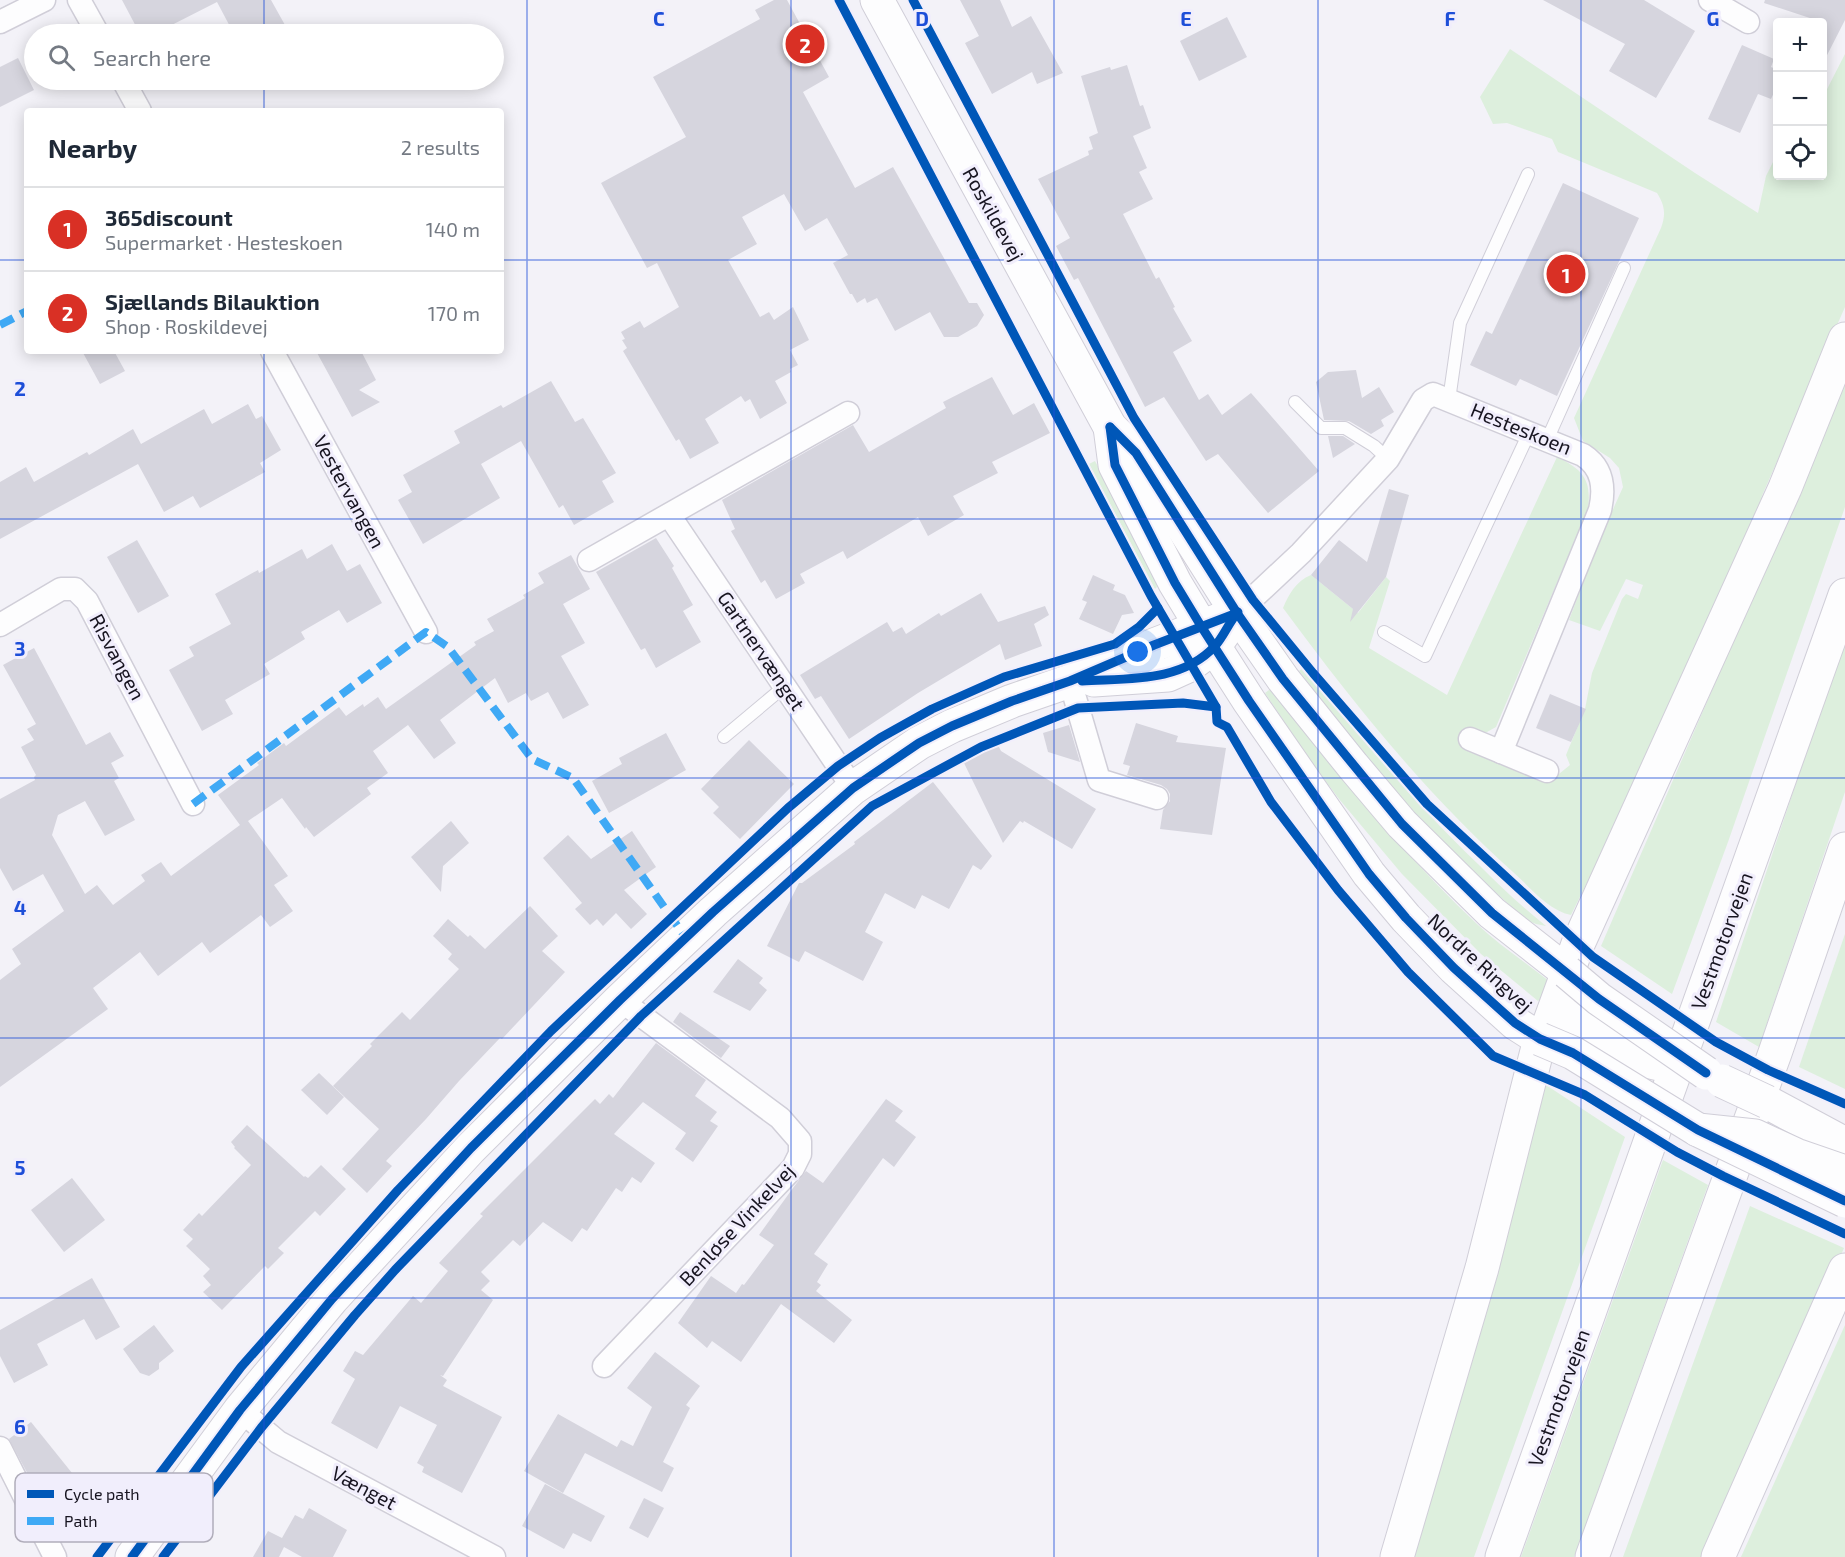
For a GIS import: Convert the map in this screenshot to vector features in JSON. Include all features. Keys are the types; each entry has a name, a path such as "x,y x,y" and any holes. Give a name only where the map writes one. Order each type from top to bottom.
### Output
{"main road":[{"name":"Roskildevej","path":"877,0 1110,428 1136,453 1237,613"},
{"path":"1397,1557 1482,1268 1545,1031 1567,972 1785,488 1845,339"},
{"name":"Roskildevej","path":"1110,428 1115,465 1175,583 1207,637"},
{"name":"Vestmotorvejen","path":"1502,1557 1845,595"},
{"path":"194,1473 240,1410 332,1299 455,1166 620,1000 713,912 853,788 902,753 952,726 1012,701 1070,681 1168,675 1190,664 1207,637 1237,613 1283,678 1402,824 1492,913 1599,999 1706,1073 1767,1102 1845,1144"},
{"name":"Nordre Ringvej","path":"1207,637 1369,874 1406,918 1454,968 1515,1023 1545,1031 1573,1053 1698,1130 1845,1201"},
{"path":"1592,1557 1767,1075 1845,849"},
{"path":"1545,1031 1564,1016 1579,1019 1650,1062 1706,1073"},
{"path":"1698,1130 1755,1136 1796,1155 1845,1172"},
{"path":"1719,1557 1845,1270"},
{"path":"132,1557 143,1542"}],"street":[{"path":"0,22 44,0"},
{"path":"79,0 92,24"},
{"path":"1710,0 1748,22"},
{"path":"128,90 138,108"},
{"name":"Vestervangen","path":"274,354 426,632"},
{"name":"Hesteskoen","path":"1237,613 1301,553 1388,459 1423,400 1433,394 1590,459 1600,474 1603,485 1600,510 1501,752"},
{"path":"589,560 848,413"},
{"name":"Gartnervænget","path":"669,515 853,788"},
{"name":"Risvangen","path":"0,625 61,589 75,589 87,601 193,804"},
{"path":"1070,681 1099,780 1157,798"},
{"path":"1470,739 1547,771"},
{"name":"Benløse Vinkelvej","path":"604,1366 793,1168 800,1154 800,1141 780,1118 620,1000"},
{"name":"Vænget","path":"240,1410 278,1442 494,1557"},
{"path":"0,1448 15,1478"},
{"path":"47,1542 55,1557"}],"lane":[{"path":"1449,400 1460,323 1528,174"},
{"path":"1384,632 1425,656 1624,268"},
{"path":"1295,402 1321,428 1345,428 1374,446 1388,459"},
{"path":"724,737 785,686"}],"green space":[{"path":"1510,49 1758,213 1766,176 1773,162 1773,180 1827,180 1827,89 1845,54 1845,307 1761,498 1774,477 1610,836 1571,915 1540,898 1450,811 1364,713 1283,608 1294,588 1311,575 1358,613 1386,577 1390,581 1369,648 1447,695 1557,457 1566,461 1579,471 1587,483 1588,509 1496,727 1487,732 1472,733 1475,753 1549,782 1570,765 1566,755 1585,709 1592,673 1622,599 1626,594 1638,599 1643,585 1626,579 1600,631 1569,620 1623,487 1619,468 1610,458 1583,441 1574,418 1661,228 1664,218 1662,202 1657,193 1558,152 1552,139 1507,123 1493,124 1480,97"},
{"path":"1845,384 1845,507 1728,842 1672,994 1601,946"},
{"path":"1095,461 1154,574 1157,587 1155,589 1089,464"},
{"path":"1845,637 1845,792 1759,1047 1716,1022"},
{"path":"1304,667 1409,793 1454,841 1546,926 1526,920 1414,812 1299,671"},
{"path":"1269,690 1273,691 1396,841 1485,932 1549,981 1549,993 1538,1001 1481,954 1402,874 1339,799 1309,759 1265,693"},
{"path":"1845,934 1845,1089 1799,1067"},
{"path":"1543,1083 1625,1137 1474,1557 1414,1557"},
{"path":"1663,1160 1708,1185 1574,1557 1521,1557"},
{"path":"1750,1206 1844,1248 1706,1557 1623,1557"},
{"path":"1845,1325 1845,1557 1741,1557"}],"building":[{"path":"122,0 271,0 284,24 229,24 217,2 174,24 135,24"},
{"path":"774,0 787,0 829,77 803,92 855,188 893,167 969,303 977,303 984,315 977,326 958,337 944,337 930,312 895,331 877,298 867,303 865,298 857,303 850,294 833,263 848,255 827,218 805,231 784,194 742,217 757,244 728,260 760,317 769,312 774,320 793,307 809,340 790,350 798,365 775,381 787,403 760,419 750,399 745,402 741,396 705,419 719,443 690,459 679,439 676,441 623,351 627,348 622,340 625,339 621,332 640,321 644,328 679,307 657,263 647,268 601,183 686,137 653,77 760,19 755,10"},
{"path":"960,0 1000,0 1012,27 1031,16 1063,73 1037,84 1032,72 992,94 965,43 979,36"},
{"path":"1543,0 1644,0 1695,31 1656,98 1609,71 1625,44"},
{"path":"1765,0 1845,0 1845,20 1827,55 1827,18 1810,18 1764,3"},
{"path":"1227,17 1247,57 1199,81 1180,41"},
{"path":"1742,45 1773,59 1771,67 1773,68 1773,95 1771,99 1758,94 1740,133 1708,119"},
{"path":"18,58 24,70 24,90 34,90 0,107 0,67"},
{"path":"1127,65 1140,106 1143,105 1151,128 1133,136 1147,168 1139,172 1153,199 1123,214 1156,279 1159,277 1192,341 1173,352 1199,400 1208,394 1222,415 1251,393 1319,471 1268,513 1218,454 1206,461 1164,397 1145,407 1078,278 1074,280 1056,246 1070,238 1038,179 1089,155 1088,151 1093,149 1089,137 1098,133 1081,76 1110,67 1111,70"},
{"path":"1563,183 1639,218 1557,396 1520,379 1516,386 1470,365 1486,331 1492,334"},
{"path":"84,354 116,354 125,371 100,384"},
{"path":"318,354 363,354 376,380 359,390 380,402 352,417"},
{"path":"1356,370 1362,398 1379,387 1394,412 1381,420 1384,426 1371,434 1349,421 1324,420 1316,382 1328,372"},
{"path":"992,377 1013,415 1034,403 1050,433 992,462 998,473 953,496 964,515 928,536 918,517 847,559 843,551 800,574 805,583 776,599 765,580 761,583 731,531 735,529 722,500 853,425 869,452 946,408 943,402"},
{"path":"551,381 575,422 583,418 616,473 602,481 614,502 574,525 563,505 559,508 521,441 481,464 500,498 423,544 398,500 412,492 403,475 460,443 454,431 501,405 503,408"},
{"path":"248,404 256,419 262,416 281,450 260,463 265,472 200,508 193,496 164,512 138,464 0,539 0,482 26,467 34,482 87,452 89,455 133,429 141,444 204,409 212,424"},
{"path":"1328,436 1343,436 1355,444 1333,458"},
{"path":"1389,489 1409,495 1386,577 1350,622 1353,609 1311,575 1339,540 1367,562"},
{"path":"656,538 674,566 672,568 693,605 683,611 701,642 656,668 645,648 641,650 596,572"},
{"path":"137,540 169,596 138,613 107,557"},
{"path":"332,544 347,571 360,564 382,603 347,623 339,610 301,632 305,639 264,664 270,674 225,700 233,714 202,731 169,670 194,656 189,647 231,624 215,594 302,549 307,559"},
{"path":"571,555 590,589 563,604 585,643 561,656 589,705 563,719 548,692 531,701 526,693 508,703 495,678 440,720 456,743 434,759 408,725 373,751 388,773 367,788 371,794 314,837 306,827 305,829 282,798 248,821 288,876 274,885 293,911 270,927 261,915 210,953 202,942 158,976 140,952 93,988 108,1009 0,1087 0,980 21,964 12,949 64,911 43,874 13,891 0,868 0,799 35,780 36,775 21,747 34,740 27,729 36,724 3,665 34,648 86,745 110,732 124,756 111,763 119,778 114,781 135,820 105,836 85,801 58,815 52,835 85,894 97,885 113,905 145,881 141,875 161,862 171,876 240,825 218,795 259,765 257,763 284,743 286,746 339,707 346,716 378,697 386,709 476,645 474,642 494,631 487,619 525,598 523,595 544,583 538,573"},
{"path":"1093,575 1115,585 1113,590 1125,595 1134,613 1122,615 1113,634 1079,619 1087,602 1082,600"},
{"path":"981,593 998,622 1045,606 1049,615 1034,624 1042,646 1005,660 1000,644 918,693 849,739 821,696 815,699 800,675 887,622 893,632 902,627 906,634 939,613 941,616"},
{"path":"1550,694 1586,709 1571,742 1536,728"},
{"path":"1136,723 1178,736 1176,742 1226,748 1212,835 1160,829 1163,810 1170,801 1170,794 1161,785 1127,775 1130,766 1123,764"},
{"path":"1069,725 1080,762 1048,752 1043,733"},
{"path":"666,733 686,770 609,813 592,781 622,764 619,758"},
{"path":"749,740 794,784 740,839 713,813 719,807 701,789"},
{"path":"998,745 1001,751 1096,809 1072,849 1024,821 1023,823 1020,821 1003,843 964,763"},
{"path":"933,782 992,856 981,870 973,865 949,909 922,895 915,909 885,893 865,932 883,942 863,981 805,951 799,962 767,946 799,883 855,844 854,842"},
{"path":"451,821 469,843 443,866 441,892 411,857"},
{"path":"632,831 656,867 624,890 647,914 631,929 616,913 603,926 597,919 590,925 575,909 582,903 543,858 568,835 591,859"},
{"path":"530,906 558,936 542,951 565,972 459,1081 386,1161 392,1166 367,1193 342,1169 379,1129 333,1086 402,1012 410,1020 459,969 448,959 452,954 433,936 448,919 485,949"},
{"path":"738,959 763,978 759,983 767,990 750,1011 713,992"},
{"path":"680,1012 730,1046 721,1058 673,1022"},
{"path":"656,1043 706,1080 695,1096 717,1112 710,1121 718,1126 693,1162 675,1149 686,1133 643,1102 614,1134 655,1163 641,1183 632,1177 622,1192 616,1188 587,1231 582,1228 572,1242 543,1222 520,1246 513,1240 481,1272 490,1281 481,1290 493,1300 443,1376 440,1375 447,1380 443,1386 502,1417 462,1493 422,1472 424,1467 417,1463 437,1425 400,1406 377,1449 331,1423 355,1379 343,1371 355,1351 363,1355 413,1296 421,1303 448,1271 439,1263 483,1216 480,1214 595,1099 600,1104 609,1094 613,1098"},
{"path":"319,1073 344,1097 327,1115 301,1090"},
{"path":"886,1099 903,1111 895,1121 916,1137 894,1167 883,1158 814,1254 828,1264 817,1282 821,1285 816,1291 852,1320 834,1343 781,1304 741,1362 712,1341 707,1348 678,1323 711,1276 736,1293 742,1284 744,1285 774,1245 759,1235 793,1188 806,1171 823,1183"},
{"path":"247,1125 304,1177 308,1178 321,1165 346,1189 320,1216 315,1211 278,1248 284,1253 268,1269 265,1266 222,1310 203,1292 211,1285 203,1276 210,1269 186,1246 193,1239 183,1230 199,1213 202,1216 251,1165 231,1142"},
{"path":"72,1178 105,1220 64,1252 31,1210"},
{"path":"92,1278 120,1327 96,1340 84,1319 37,1344 48,1365 14,1383 0,1356 0,1330"},
{"path":"154,1325 174,1351 159,1363 159,1369 149,1376 140,1373 123,1349"},
{"path":"655,1352 700,1386 686,1405 690,1408 663,1462 674,1468 662,1492 585,1453 563,1493 524,1471 558,1414 617,1447 621,1440 633,1446 652,1407 627,1388"},
{"path":"31,1422 72,1473 27,1473 9,1439"},
{"path":"545,1484 605,1516 591,1542 573,1533 564,1549 522,1526"},
{"path":"644,1498 664,1508 648,1538 629,1528"},
{"path":"309,1508 347,1530 333,1557 302,1557 284,1547 279,1557 253,1557 268,1531 282,1538 295,1515 303,1519"}],"marked path":[{"path":"0,325 24,313"},
{"path":"193,804 426,632 448,647 532,759 573,778 686,938"}],"cycle path":[{"path":"839,0 1151,596 1216,707 1217,722 1227,727 1271,802 1338,890 1408,972 1493,1056 1585,1095 1677,1152 1845,1234"},
{"path":"913,0 1134,418 1253,600 1313,673 1427,804 1593,957 1716,1042 1768,1070 1845,1104"},
{"path":"1110,427 1115,465 1175,583 1249,701 1369,874 1406,918 1454,968 1515,1023 1540,1039 1573,1053 1698,1130 1845,1201"},
{"path":"1110,427 1136,453 1237,613 1283,679 1402,824 1492,913 1599,999 1706,1073"},
{"path":"161,1473 241,1367 398,1190 551,1031 788,808 838,766 880,738 932,709 1004,677 1115,644 1139,627 1158,608"},
{"path":"1082,681 1153,676 1186,667 1215,646 1238,612"},
{"path":"194,1473 240,1410 332,1299 471,1148 620,1000 713,912 853,788 919,743 952,726 1237,613"},
{"path":"213,1491 261,1428 395,1270 641,1016 872,806 981,747 1078,708 1183,703 1216,707"},
{"path":"97,1557 108,1542"},
{"path":"132,1557 143,1542"},
{"path":"163,1557 174,1542"}],"place":[{"name":"Sjællands Bilauktion","path":"805,44"},
{"name":"365discount","path":"1566,274"}]}
